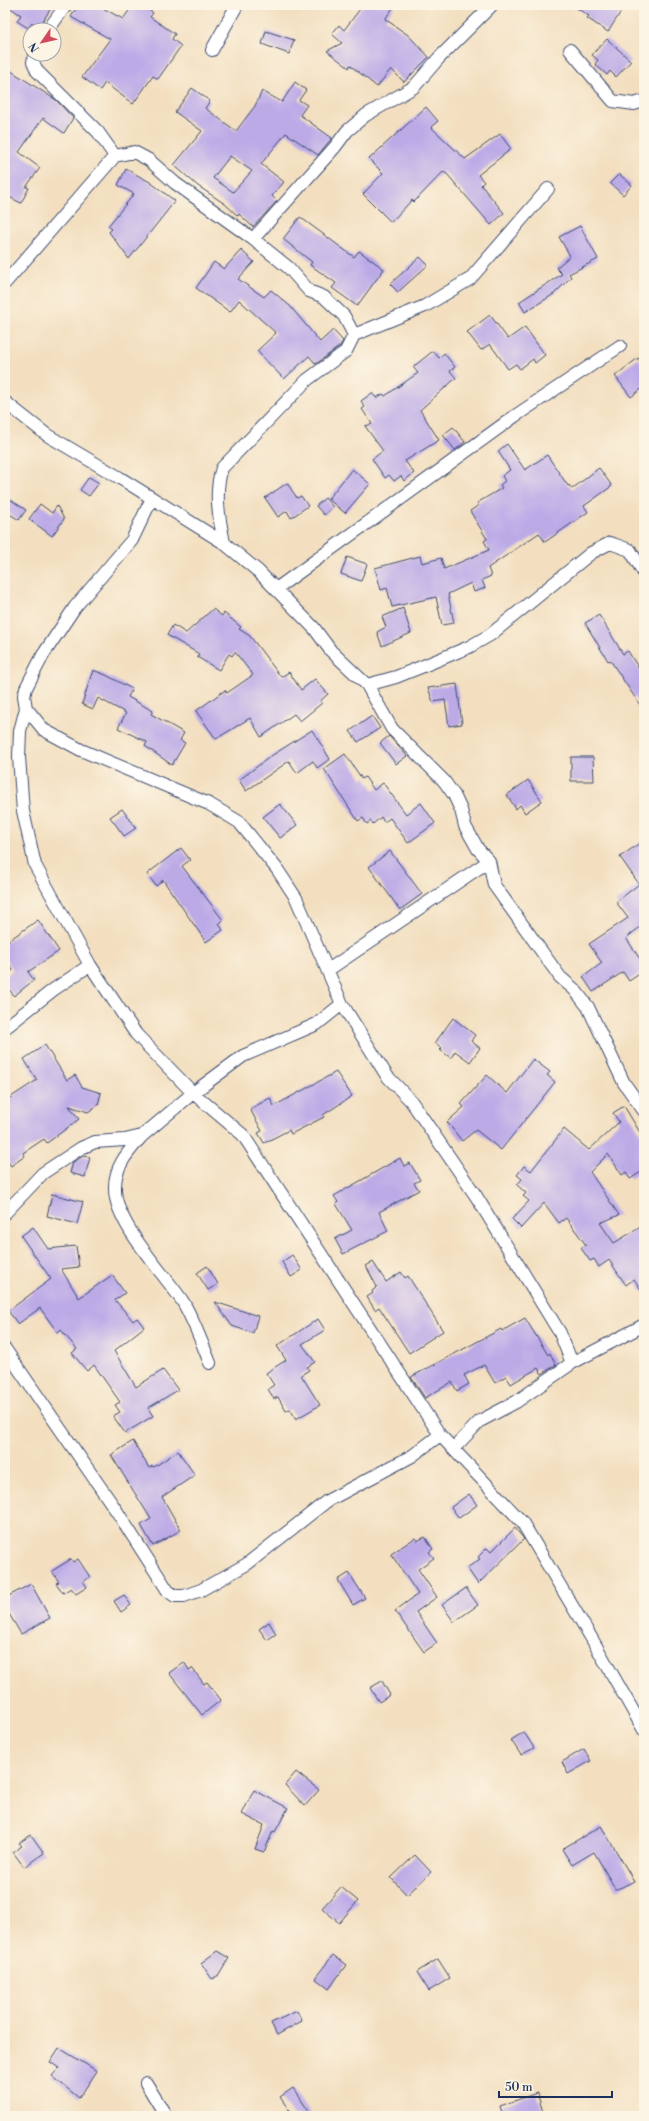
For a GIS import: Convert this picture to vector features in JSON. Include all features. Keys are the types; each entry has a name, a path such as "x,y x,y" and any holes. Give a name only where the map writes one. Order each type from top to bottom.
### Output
{"street":[{"path":"54,22 66,5"},
{"path":"212,50 237,5"},
{"path":"253,239 334,147 347,130 366,115 414,88 438,59 492,5"},
{"path":"570,50 614,101 634,104 644,101"},
{"path":"33,62 37,71 98,132 115,156"},
{"path":"5,283 115,156 125,153 140,154 175,183 253,239 289,268 309,291 324,297 344,316 354,335"},
{"path":"224,543 218,515 220,476 222,468 307,380 346,350 354,335 425,306 470,279 548,189"},
{"path":"276,589 515,416 620,346"},
{"path":"5,402 47,435 224,543 276,589 314,628 331,651 367,685 392,729 444,781 454,795 460,806 465,826 478,849 489,861 494,885 560,977 575,990 588,1007 624,1083 644,1111"},
{"path":"152,498 132,540 75,607 43,655 26,688 24,696 26,708 20,731 18,757 23,812 35,865 90,965 136,1034 193,1093 243,1135 440,1436 522,1522 644,1730"},
{"path":"200,528 218,515"},
{"path":"367,685 396,678 469,647 490,635 591,554 610,543 630,550 644,573"},
{"path":"26,708 44,730 82,750 209,804 239,822 277,869 296,898 342,1004 387,1076 411,1101 476,1196 560,1333 572,1364"},
{"path":"328,970 489,861"},
{"path":"5,1028 53,990 90,965"},
{"path":"210,1363 182,1302 128,1227 120,1209 115,1189 120,1162 142,1136 193,1093 244,1056 317,1024 342,1004"},
{"path":"5,1212 43,1173 81,1148 95,1142 125,1140 142,1136"},
{"path":"453,1449 480,1421 516,1402 572,1364 644,1325"},
{"path":"5,1349 116,1510 168,1591 175,1596 184,1596 202,1590 247,1564 327,1501 412,1456 440,1436"},
{"path":"146,2083 166,2116"}],"building":[{"path":"6,5 53,5 42,22 22,22 22,24 17,21 21,15"},
{"path":"78,5 97,5 123,19 133,5 141,5 153,13 150,17 175,34 172,39 181,46 158,79 153,76 133,104 105,83 100,90 82,77 110,39 71,17"},
{"path":"363,5 395,5 385,19 408,35 429,57 404,82 391,69 377,87 350,65 349,68 327,51 342,43 332,34 339,25 344,30"},
{"path":"572,5 625,5 608,32 587,18 589,16"},
{"path":"266,31 294,40 289,54 262,44"},
{"path":"607,39 631,61 616,77 610,71 607,75 595,64 598,60 592,55"},
{"path":"5,67 56,100 73,118 64,133 43,118 19,152 40,168 26,187 29,188 21,203 5,195"},
{"path":"295,82 306,90 299,100 307,105 300,115 332,138 318,155 286,133 261,164 284,182 272,196 277,201 253,227 239,214 238,216 225,204 198,186 174,165 202,131 175,112 192,88 210,101 205,108 236,131 255,106 262,91 282,102","holes":["230,156 252,171 233,192 213,178"]},
{"path":"426,107 438,121 431,127 465,159 500,134 511,149 478,175 484,182 481,185 504,213 491,225 447,174 443,172 414,202 412,200 391,222 363,194 383,173 369,159"},
{"path":"126,169 150,182 175,201 129,259 109,232 112,229 108,226 134,194 118,185"},
{"path":"619,174 632,185 623,195 610,183"},
{"path":"300,217 354,257 359,251 384,269 357,306 332,288 336,283 310,265 312,262 283,239"},
{"path":"580,226 598,259 569,274 571,277 554,294 525,312 519,302 562,274 556,268 570,256 559,237"},
{"path":"241,250 254,262 238,279 264,297 271,290 290,306 320,342 333,330 343,341 340,346 316,364 309,356 284,379 257,351 276,333 239,300 230,312 196,288 214,262 224,269"},
{"path":"420,257 428,265 398,292 390,284"},
{"path":"490,315 508,339 525,327 545,355 535,363 533,359 520,369 516,364 508,369 490,344 481,350 467,332"},
{"path":"433,351 439,358 444,353 455,367 450,371 456,378 420,410 439,440 405,461 414,473 404,481 401,476 394,481 389,475 385,478 372,459 383,451 365,426 372,424 362,409 365,407 361,401 372,393 376,398 383,394 385,396 418,373 413,367"},
{"path":"638,358 644,366 644,387 631,397 615,376"},
{"path":"453,427 465,442 455,450 443,435"},
{"path":"507,444 525,470 547,455 568,486 569,485 572,489 599,468 612,486 584,506 588,512 545,542 539,533 488,568 491,576 482,580 485,588 474,592 471,583 448,594 454,623 442,625 436,597 392,607 387,588 381,590 375,568 420,556 422,563 441,558 444,569 489,550 484,541 487,539 470,511 479,505 477,503 502,488 500,485 505,481 502,476 510,470 498,451"},
{"path":"352,469 370,484 345,513 328,499"},
{"path":"89,477 99,483 89,496 80,490"},
{"path":"287,483 297,498 301,496 308,506 291,518 287,511 278,517 265,498"},
{"path":"5,496 26,510 19,520 5,511"},
{"path":"325,498 333,507 324,515 316,506"},
{"path":"40,504 52,513 57,506 64,519 52,536 29,519"},
{"path":"347,557 367,564 361,581 341,574"},
{"path":"403,608 411,633 382,646 377,632 386,627 382,617"},
{"path":"213,609 222,616 224,613 241,627 239,629 250,636 281,677 289,672 301,690 315,679 328,694 320,701 322,703 300,721 294,714 261,737 250,718 216,739 196,711 225,690 227,693 253,675 235,652 232,656 229,654 219,670 197,657 199,654 167,635 173,625 186,633"},
{"path":"599,615 623,654 628,651 644,677 644,711 610,660 608,661 585,623"},
{"path":"93,670 132,689 128,697 153,711 151,714 184,733 180,740 185,743 172,765 145,746 147,742 118,728 126,713 98,698 93,709 82,704"},
{"path":"457,684 462,724 449,726 445,700 433,702 428,688"},
{"path":"372,716 380,728 358,742 350,731"},
{"path":"312,730 330,759 317,768 313,761 297,773 289,761 246,791 239,780 271,756"},
{"path":"389,736 407,756 396,764 380,743"},
{"path":"345,754 362,779 365,777 374,790 383,783 406,814 421,803 435,823 408,843 390,818 384,822 381,817 373,824 371,821 367,824 363,818 358,821 324,769"},
{"path":"571,757 593,757 594,781 571,781"},
{"path":"528,780 542,801 525,813 520,805 516,809 507,795"},
{"path":"280,804 297,825 280,838 263,817"},
{"path":"122,809 136,828 124,836 110,817"},
{"path":"644,840 644,924 626,938 644,965 644,971 629,981 623,972 593,992 583,977 602,963 589,944 628,918 616,902 639,884 620,857"},
{"path":"181,848 190,860 182,866 223,920 219,924 223,930 206,942 163,880 156,886 147,874"},
{"path":"390,851 422,894 400,910 369,867"},
{"path":"38,920 59,951 28,972 34,980 14,996 5,984 5,977 13,970 5,957 5,943"},
{"path":"453,1018 475,1035 471,1041 480,1048 470,1062 455,1051 451,1058 440,1050 442,1048 435,1043"},
{"path":"45,1045 67,1080 75,1075 82,1087 101,1093 98,1105 88,1112 69,1106 79,1119 47,1143 44,1139 23,1153 25,1156 11,1166 5,1158 5,1101 37,1080 24,1059"},
{"path":"533,1059 550,1072 547,1075 555,1082 501,1150 476,1130 462,1141 447,1122 464,1107 461,1104 487,1075 507,1093"},
{"path":"336,1072 352,1096 323,1115 324,1117 291,1134 289,1130 264,1143 258,1133 262,1131 250,1109 270,1098 274,1106"},
{"path":"624,1106 644,1139 644,1170 630,1179 626,1172 622,1175 608,1154 590,1172 619,1215 600,1223 614,1243 644,1225 644,1294 634,1279 626,1285 609,1260 599,1267 594,1259 590,1261 581,1248 586,1245 566,1218 559,1223 544,1203 521,1228 512,1219 529,1201 523,1196 526,1193 517,1185 522,1179 517,1175 524,1166 531,1171 564,1129 589,1150 619,1122 613,1113"},
{"path":"83,1156 90,1157 85,1177 70,1173 73,1162"},
{"path":"400,1158 404,1166 410,1163 420,1180 414,1183 419,1190 379,1212 388,1231 343,1254 335,1239 352,1230 336,1204 338,1202 334,1196"},
{"path":"52,1194 83,1202 77,1224 47,1216"},
{"path":"33,1227 48,1249 76,1246 79,1267 61,1269 79,1298 112,1275 125,1293 115,1300 133,1321 137,1318 144,1327 114,1351 136,1387 163,1370 178,1390 148,1408 153,1416 125,1433 113,1416 120,1412 115,1405 120,1402 94,1365 87,1371 72,1353 77,1349 61,1330 58,1333 40,1308 18,1324 8,1311 51,1279 21,1236"},
{"path":"292,1255 302,1270 291,1277 282,1262"},
{"path":"373,1262 386,1282 401,1272 405,1278 408,1276 443,1331 409,1353 379,1307 375,1310 367,1297 373,1293 372,1291 377,1287 366,1266"},
{"path":"207,1266 218,1284 208,1290 197,1273"},
{"path":"215,1302 258,1316 253,1333 232,1326"},
{"path":"525,1318 548,1355 550,1353 556,1365 542,1374 538,1368 511,1384 506,1376 495,1383 484,1365 464,1375 469,1384 457,1391 452,1382 425,1398 411,1377 501,1329 502,1331"},
{"path":"318,1319 325,1330 302,1344 315,1362 307,1367 309,1370 301,1375 320,1405 296,1419 290,1409 286,1411 278,1397 274,1399 268,1389 274,1385 266,1373 286,1360 277,1346"},
{"path":"133,1441 149,1468 152,1466 154,1467 178,1451 195,1475 162,1497 181,1530 153,1546 141,1525 151,1519 111,1455"},
{"path":"469,1494 477,1505 459,1518 451,1507"},
{"path":"515,1528 524,1539 478,1584 467,1568 480,1559 478,1557 487,1548 491,1552"},
{"path":"425,1537 433,1549 429,1552 434,1558 418,1569 437,1597 416,1612 437,1643 424,1652 395,1611 418,1594 391,1554 415,1538 417,1541"},
{"path":"71,1559 73,1562 78,1559 90,1577 83,1581 87,1587 76,1594 71,1588 63,1593 56,1583 59,1582 52,1571"},
{"path":"349,1573 365,1598 353,1605 338,1580"},
{"path":"31,1584 50,1618 21,1634 5,1607 5,1598"},
{"path":"466,1588 478,1605 454,1622 442,1605"},
{"path":"124,1595 131,1605 121,1612 114,1601"},
{"path":"269,1622 276,1634 267,1640 259,1629"},
{"path":"184,1662 189,1670 192,1668 204,1684 207,1682 221,1700 202,1715 169,1673"},
{"path":"382,1681 390,1695 379,1702 370,1688"},
{"path":"524,1732 534,1748 521,1755 511,1740"},
{"path":"584,1749 591,1761 568,1774 562,1762"},
{"path":"296,1772 319,1790 305,1806 285,1785"},
{"path":"254,1790 288,1808 275,1832 273,1831 264,1852 255,1849 264,1825 242,1814"},
{"path":"601,1826 634,1881 616,1890 594,1852 572,1865 562,1849"},
{"path":"31,1835 44,1853 24,1867 13,1852 22,1846 19,1843"},
{"path":"415,1855 431,1872 407,1895 391,1878"},
{"path":"341,1887 358,1901 339,1923 322,1908"},
{"path":"217,1951 229,1958 219,1975 212,1979 201,1963"},
{"path":"333,1955 346,1965 329,1989 315,1978"},
{"path":"438,1959 450,1978 429,1991 417,1972"},
{"path":"297,2011 302,2021 277,2035 271,2023"},
{"path":"59,2048 97,2071 79,2098 52,2076 59,2068 50,2062"},
{"path":"293,2088 312,2116 293,2116 280,2097"},
{"path":"537,2093 543,2112 530,2116 503,2116 500,2106"}]}
